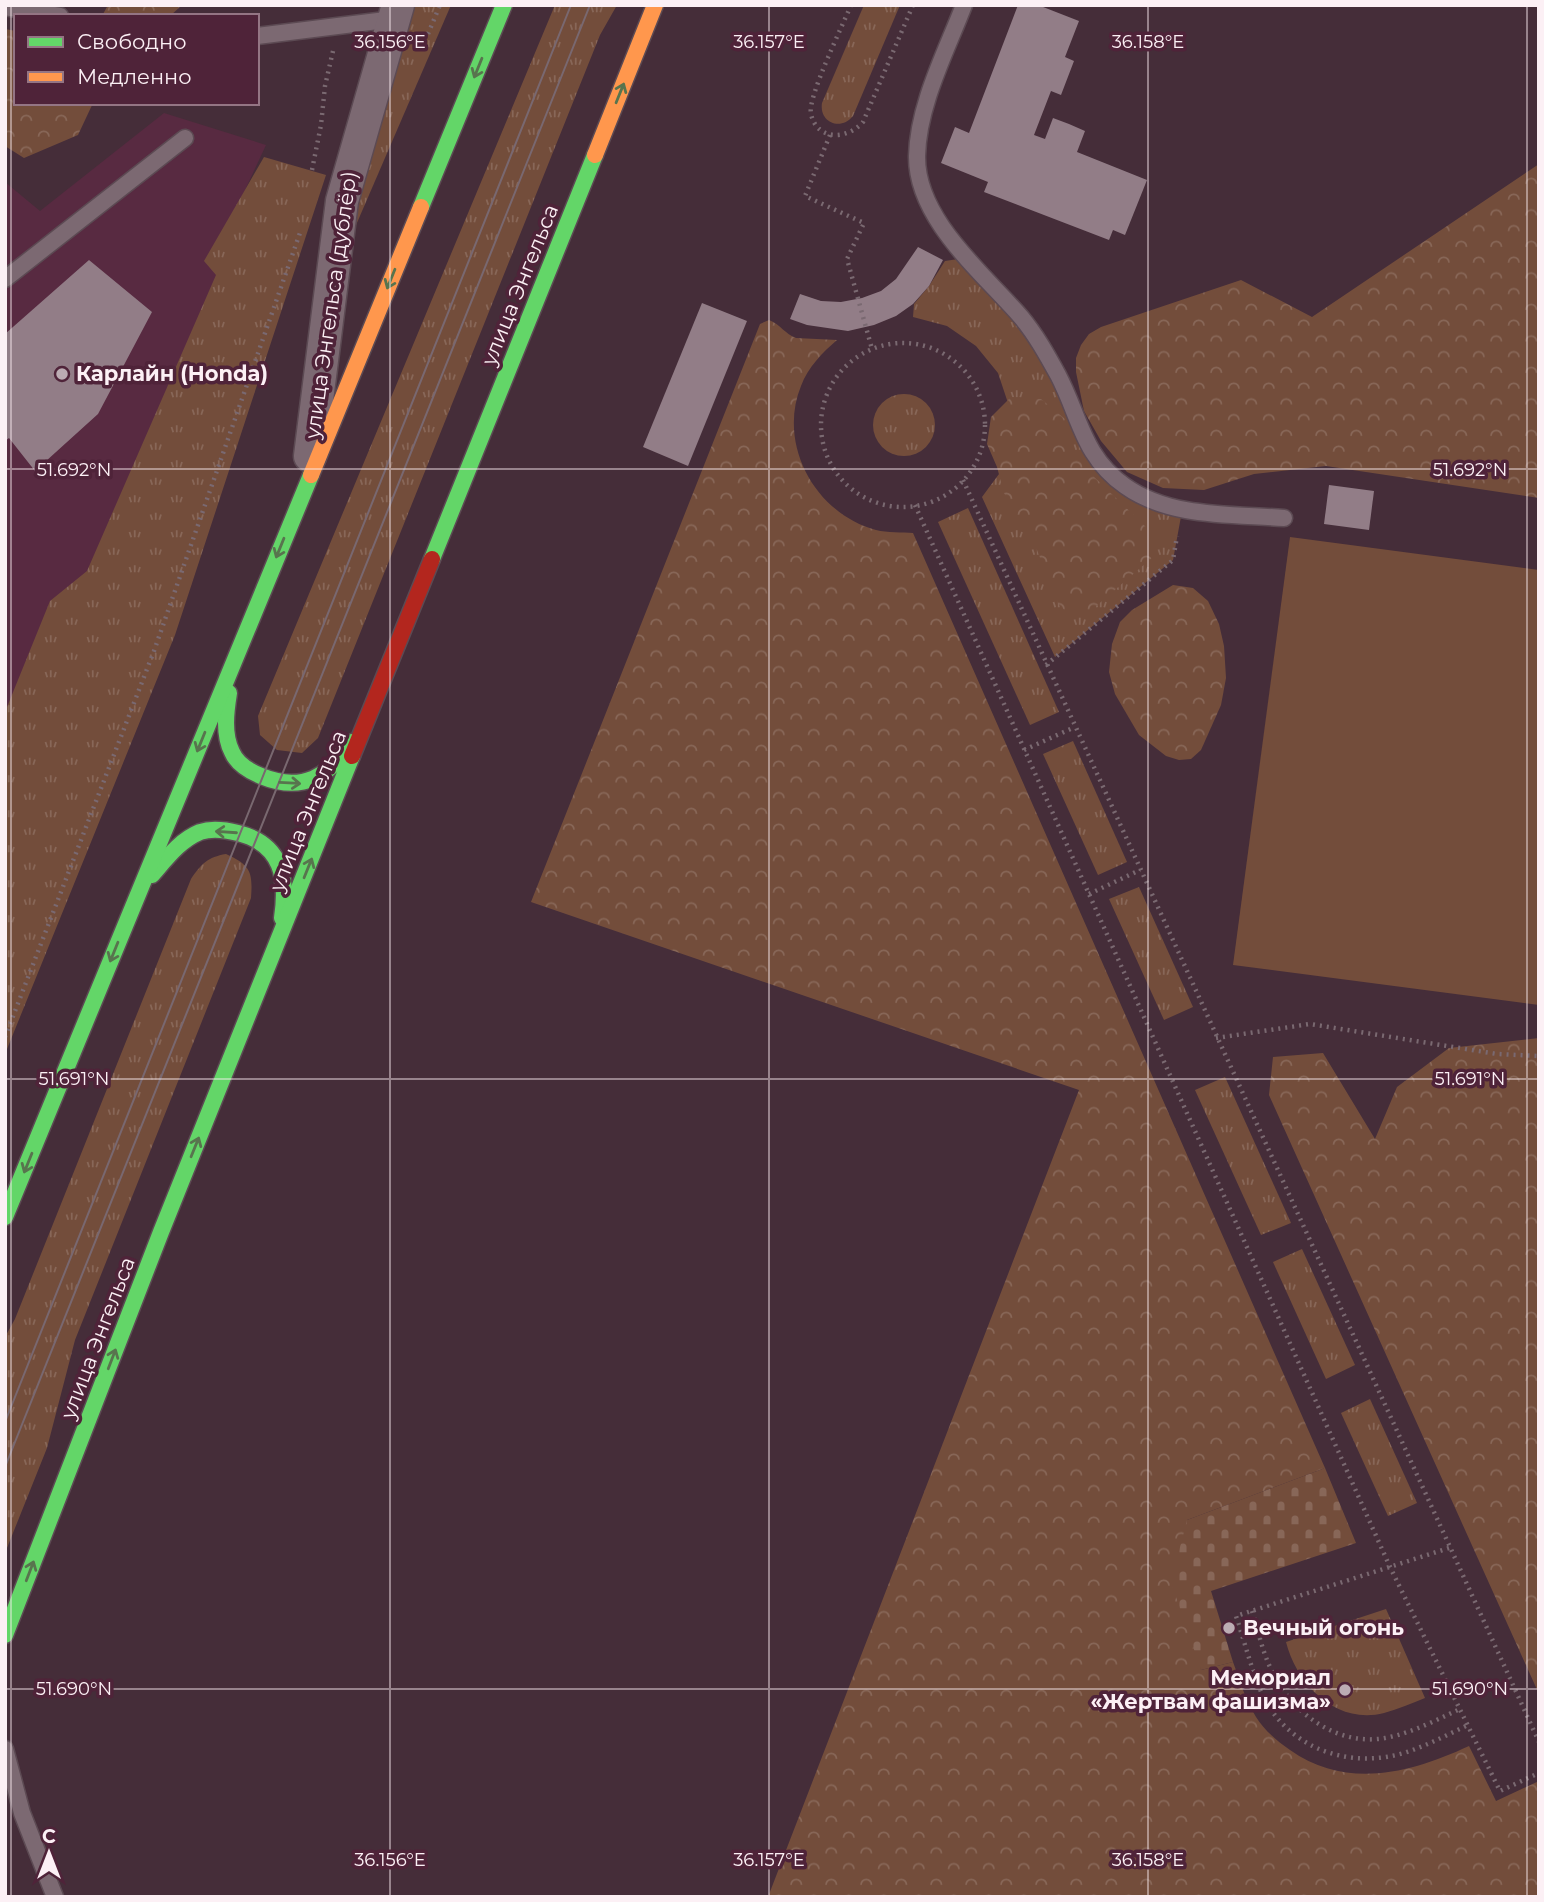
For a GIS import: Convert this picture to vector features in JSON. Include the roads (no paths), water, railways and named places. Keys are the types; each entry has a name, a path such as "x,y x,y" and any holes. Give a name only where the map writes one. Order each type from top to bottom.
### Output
{"main road":[{"path":"5,1217 504,5"},
{"name":"улица Энгельса","path":"5,1635 161,1232 655,5"},
{"path":"245,634 229,691 225,720 230,750 246,769 262,777 283,784 306,783 329,771 350,746 379,691"},
{"path":"129,916 153,874 176,848 201,832 223,830 249,834 272,851 284,874 283,915 271,961"}],"street":[{"name":"улица Энгельса (дублёр)","path":"306,485 342,201 394,10"}],"lane":[{"path":"964,5 931,90 921,124 917,157 920,185 940,224 1022,319 1045,350 1062,382 1092,454 1109,474 1151,500 1182,510 1284,518"},
{"path":"5,8 46,14"},
{"path":"259,36 336,26 394,10"},
{"path":"5,279 185,138"},
{"path":"5,1749 22,1813 55,1897"},
{"path":"42,1868 45,1897"}],"tram line":[{"path":"5,1422 571,5"},
{"path":"5,1467 590,5"}],"place":[{"name":"Карлайн (Honda)","path":"62,374"},
{"name":"Вечный огонь","path":"1229,1628"},
{"name":"Мемориал «Жертвам фашизма»","path":"1345,1690"}]}
